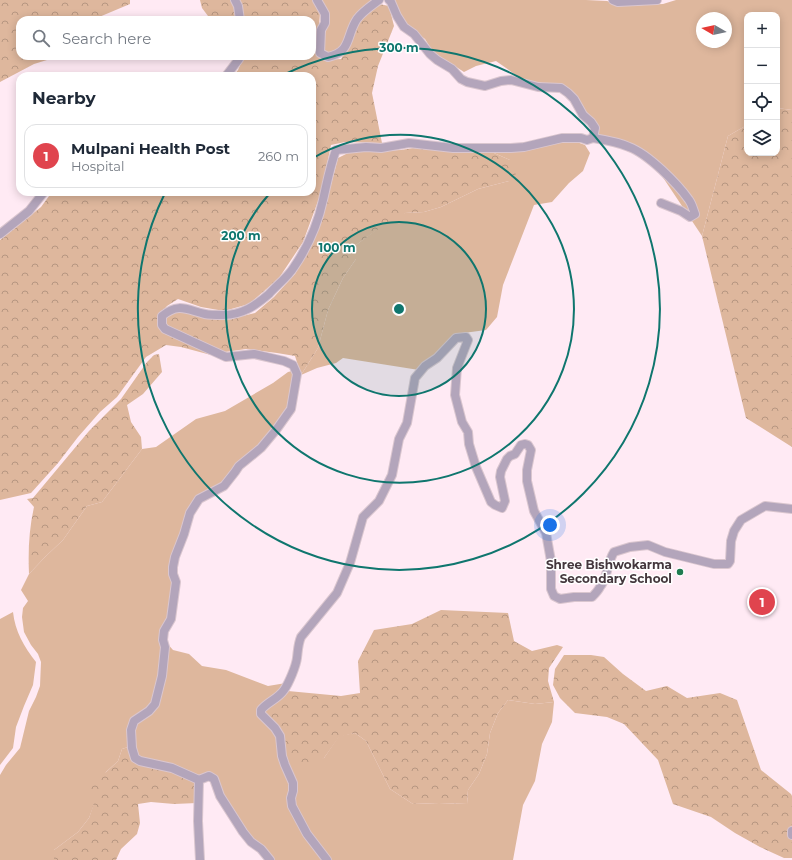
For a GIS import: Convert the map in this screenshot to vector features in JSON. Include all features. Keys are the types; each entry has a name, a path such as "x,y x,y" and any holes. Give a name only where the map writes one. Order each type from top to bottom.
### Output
{"street":[{"path":"235,0 238,6 239,16"},
{"path":"317,0 325,14 325,23 321,30 320,53 328,57 338,54 343,50 356,21 362,12 379,0"},
{"path":"388,0 391,2 404,27 414,34 430,54 452,69 461,79 485,86 501,81 511,80 538,87 561,88 571,96 583,115 595,128 593,138"},
{"path":"613,0 618,2 657,0"},
{"path":"229,72 238,60"},
{"path":"270,860 243,832 220,796 214,779 209,776 199,780 172,768 140,761 135,758 131,739 134,721 149,711 155,704 162,676 165,648 163,640 164,631 171,619 176,582 173,574 173,567 190,513 199,499 224,486 239,466 261,448 276,430 290,409 297,374 292,366 284,361 254,354 226,357 210,351 165,329 162,325 162,316 169,310 180,307 207,314 234,314 242,312 250,309 259,302 283,280 294,268 314,227 323,201 330,168 336,150 386,147 409,143 453,148 511,148 524,147 562,138 581,138 587,140 593,138 607,140 629,146 655,164 690,200 695,214 690,217 681,211 661,203"},
{"path":"0,234 29,211 41,196"},
{"path":"326,860 307,834 292,806 291,798 293,783 282,756 280,736 275,728 261,714 261,710 264,706 278,697 288,684 295,667 298,644 301,637 337,594 345,576 360,532 363,517 379,501 392,475 399,439 407,423 415,378 425,366 437,358 456,338 466,337 468,340 457,368 455,395 462,422 468,432 469,444 476,467 491,502 495,506 502,508 505,501 500,477 500,471 503,465 510,456 515,454 521,445 528,445 531,450 527,470 527,481 534,511 546,533 551,561 551,589 554,596 560,599 592,597 601,587 606,576 608,564 614,552 630,547 648,545 665,552 714,564 728,564 730,561 731,541 734,531 741,520 765,506 792,510"},
{"path":"199,780 198,821 200,860"},
{"path":"792,830 792,835"}],"green space":[{"path":"0,0 130,0 130,4 102,16 16,16 16,60 47,60 16,72 16,74 0,82"},
{"path":"200,0 231,0 234,5 236,16 208,16 202,8"},
{"path":"239,0 314,0 320,13 317,52 322,60 341,59 353,37 358,23 366,13 379,4 389,6 394,26 378,66 372,93 382,143 345,142 331,145 321,193 303,242 279,278 249,304 224,311 201,307 178,299 167,306 158,317 163,329 209,352 211,355 181,347 166,345 146,357 117,397 100,412 31,493 0,500 0,240 41,207 49,196 316,196 316,72 236,72 242,60 316,60 316,16 244,16"},
{"path":"319,0 375,0 335,54 326,53 323,44 326,28"},
{"path":"393,0 586,0 607,1 623,6 663,4 676,0 792,0 792,110 780,108 780,12 744,12 744,127 728,136 702,236 648,155 595,136 598,127 561,84 523,80 496,61 476,66 464,72 433,52 425,39 406,25"},
{"path":"780,108 792,110 792,447 746,418 702,236 728,136 744,127 744,156 780,156"},
{"path":"558,141 574,141 585,145 590,153 583,171 569,183 552,202 534,205 503,285 497,317 486,330 456,334 447,345 419,370 343,358 336,363 317,368 301,375 318,348 328,310 343,278 356,259 356,245 391,219 405,213 424,212 441,207 478,189 509,181 510,160 494,153 512,151"},
{"path":"413,148 494,153 510,160 516,174 509,181 478,189 441,207 424,212 405,213 399,224 391,220 356,245 356,259 343,278 328,310 318,348 301,375 295,356 246,349 225,352 181,333 167,325 165,317 175,311 191,312 210,317 230,319 255,313 274,297 295,274 309,250 323,215 338,158 350,152 401,150"},
{"path":"159,354 162,372 143,394 127,405 131,422 141,437 142,449 102,502 87,506 63,540 29,574 29,540 34,507 27,499 33,498 89,431 121,399 147,362 154,355"},
{"path":"292,371 294,379 288,408 261,445 188,513 162,645 159,674 153,699 148,709 133,720 131,746 122,749 118,761 106,772 89,818 78,832 54,850 54,860 0,860 0,775 20,748 29,711 40,686 41,662 38,654 24,632 22,617 23,608 28,601 21,590 29,574 63,540 87,506 102,502 142,449 156,447 196,419 225,411"},
{"path":"441,610 508,613 514,641 532,651 557,645 563,647 549,668 548,681 554,702 535,704 508,700 498,713 490,733 487,754 479,774 468,790 467,804 413,804 390,789 366,741 355,733 339,737 324,758 304,770 286,762 272,721 263,710 276,702 288,691 341,696 360,693 358,661 374,630 412,624"},
{"path":"13,612 16,626 21,638 36,662 33,685 16,727 13,748 0,765 0,619"},
{"path":"166,642 173,650 189,654 202,666 226,670 268,686 286,683 277,735 292,783 289,799 324,860 272,860 252,840 229,806 215,776 197,777 137,758 133,730 136,723 151,712"},
{"path":"564,655 591,655 604,657 623,674 646,691 667,686 687,698 720,693 737,700 761,770 792,796 792,826 790,827 788,834 792,840 792,858 784,858 760,847 711,817 673,804 658,760 624,724 607,717 575,713 560,698 553,685 555,669"},
{"path":"508,700 535,704 554,702 552,722 542,744 535,781 523,805 513,860 331,860 309,830 295,803 296,788 286,762 324,758 339,736 355,733 366,741 390,789 413,804 467,804 468,790 479,774 487,754 490,733 498,713"},
{"path":"131,746 132,757 196,781 197,803 174,804 151,802 138,804 140,823 137,834 121,849 116,860 54,860 54,850 78,832 89,818 94,803 88,789 118,761 122,749"}],"place":[{"name":"Shree Bishwokarma Secondary School","path":"680,572"},
{"name":"Mulpani Health Post","path":"762,602"}]}
